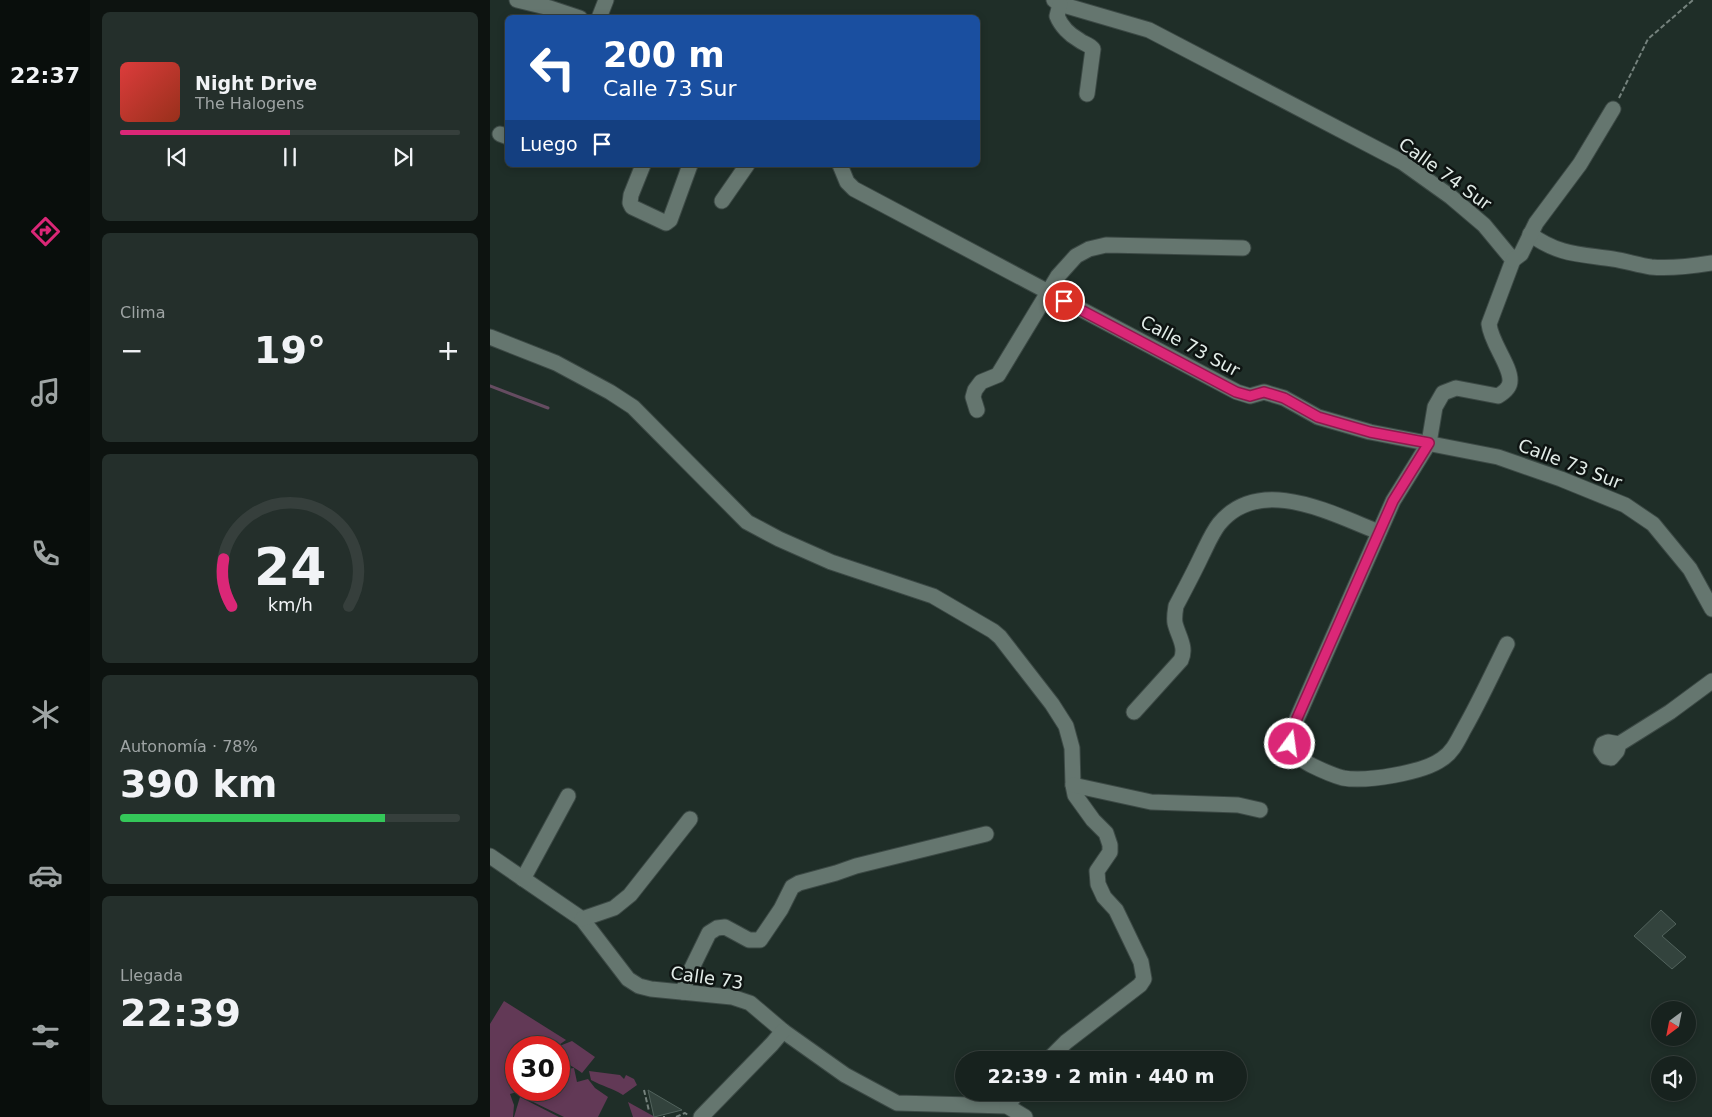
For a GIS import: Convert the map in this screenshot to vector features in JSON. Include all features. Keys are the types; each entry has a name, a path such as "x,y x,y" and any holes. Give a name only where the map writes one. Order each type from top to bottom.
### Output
{"street":[{"path":"517,0 571,15"},
{"path":"600,15 606,0"},
{"path":"1057,2 1058,16 1064,28 1078,40 1093,49 1087,94"},
{"name":"Calle 74 Sur","path":"1057,2 1149,30 1402,162 1451,197 1484,225 1513,260"},
{"path":"1508,644 1454,748 1436,763 1406,773 1350,779 1342,778 1319,769 1297,756 1290,744 1295,723 1393,501 1429,443 1435,407 1443,393 1456,388 1498,396 1506,391 1510,381 1490,335 1489,324 1513,260 1525,248 1536,223 1580,164 1613,109"},
{"path":"642,167 631,195 630,203 632,207 666,223 670,220 689,167"},
{"path":"722,201 746,167"},
{"name":"Calle 73 Sur","path":"841,167 847,182 854,189 1236,392 1250,396 1264,392 1284,398 1318,417 1370,432 1498,457 1561,479 1625,506 1653,524 1690,569 1712,609"},
{"path":"1530,234 1557,250 1577,255 1614,259 1653,267 1696,266 1712,263"},
{"path":"977,410 973,397 980,382 998,375 1047,292 1064,268 1076,256 1089,249 1106,245 1243,248"},
{"path":"490,337 556,364 633,407 747,522 830,562 933,596 1000,637 1052,704 1066,726 1072,748 1075,795 1092,820 1106,833 1110,845 1110,852 1097,871 1098,884 1104,897 1116,910 1141,962 1144,979 1140,985 1057,1051"},
{"path":"1134,712 1181,660 1184,654 1175,624 1176,606 1215,530 1233,511 1250,503 1293,501 1379,532"},
{"path":"1619,744 1670,712 1712,681"},
{"path":"1073,785 1151,802 1238,805 1260,810"},
{"path":"524,879 568,796"},
{"path":"582,919 614,908 630,895 690,820"},
{"path":"683,992 686,978 709,933 716,928 725,927 749,940 760,940 781,909 792,887 799,882 986,834"},
{"name":"Calle 73","path":"490,856 582,919 628,979 639,986 651,989 732,997 750,1003 783,1031 845,1075 897,1103 1007,1106 1025,1117"},
{"path":"701,1117 783,1031"},
{"path":"1007,1106 1011,1101"}],"path":[{"path":"1613,109 1648,40 1693,0"},
{"path":"644,1090 649,1111"},
{"path":"676,1117 685,1113 693,1117"}],"shaded area":[{"path":"504,1001 560,1036 505,1036 505,1101 513,1101 513,1117 490,1117 490,1024"},
{"path":"572,1041 595,1057 582,1073 570,1065 570,1042"},
{"path":"574,1068 577,1082 588,1079 595,1088 608,1097 598,1117 564,1117 531,1101 570,1101 570,1069"},
{"path":"589,1071 620,1075 624,1079 626,1075 634,1079 637,1085 623,1095 591,1080"},
{"path":"519,1101 528,1101 559,1117 514,1117"},
{"path":"628,1102 655,1117 633,1117"}],"building":[{"path":"1661,910 1676,924 1662,936 1686,957 1672,969 1634,936"},
{"path":"648,1090 682,1110 654,1117"}],"waterway":[{"path":"490,386 548,408"}],"route":[{"path":"1064,301 1236,392 1250,396 1264,392 1284,398 1318,417 1370,432 1429,443 1393,501 1295,723 1290,744"}]}
